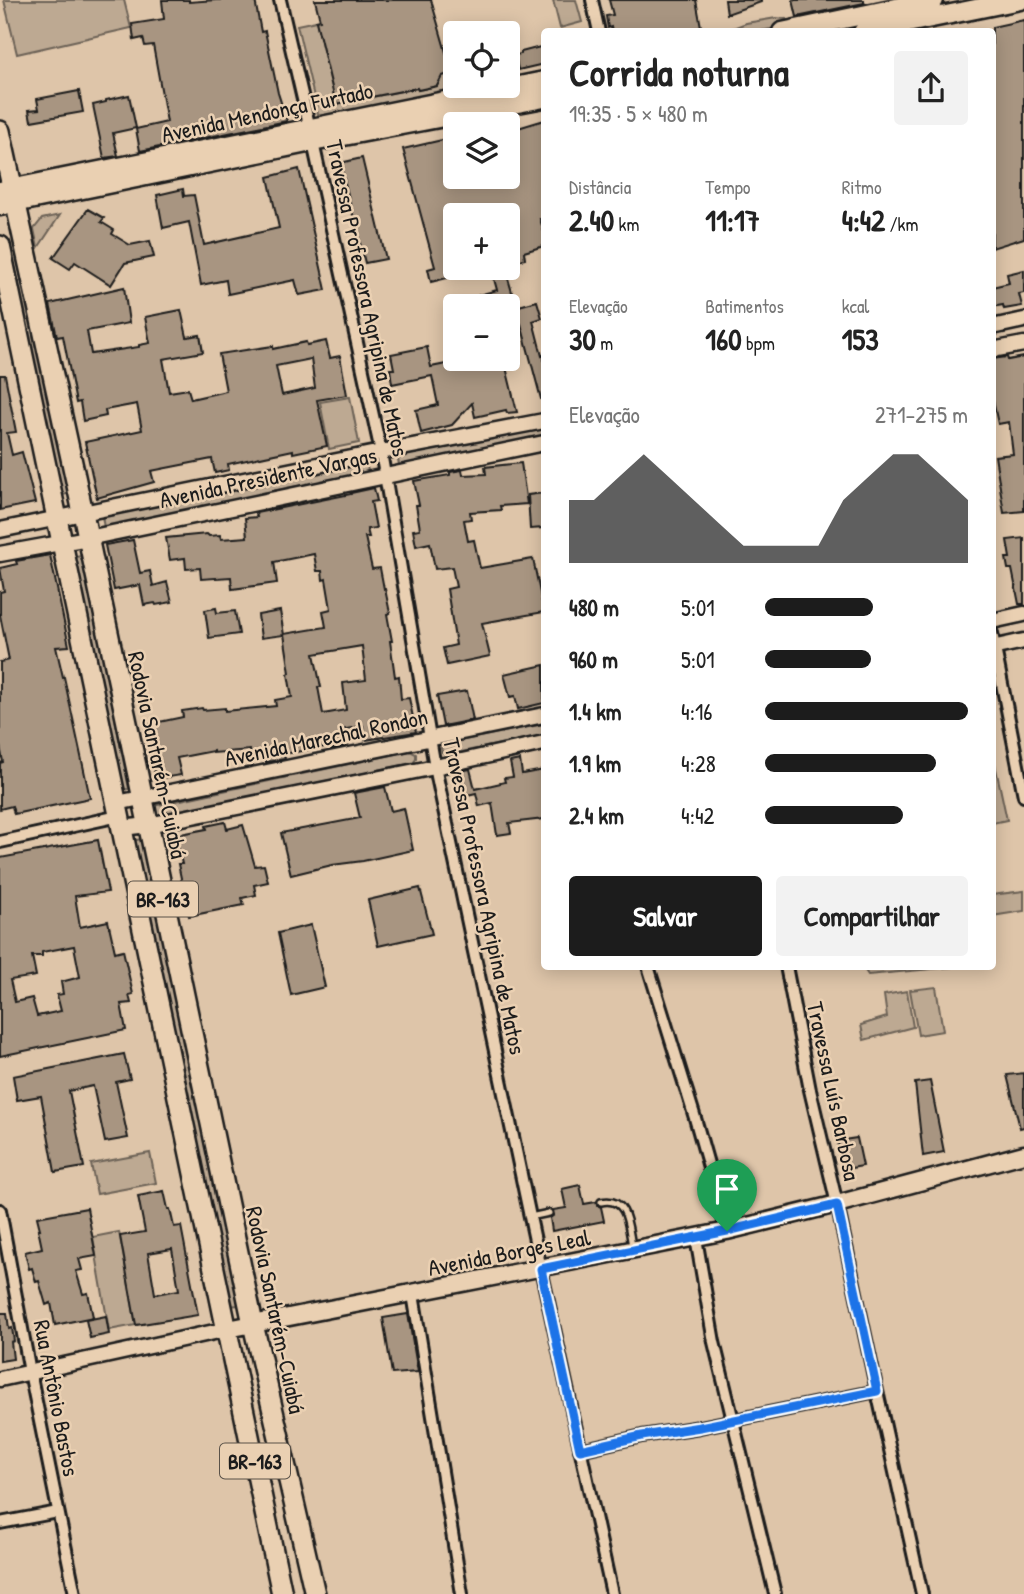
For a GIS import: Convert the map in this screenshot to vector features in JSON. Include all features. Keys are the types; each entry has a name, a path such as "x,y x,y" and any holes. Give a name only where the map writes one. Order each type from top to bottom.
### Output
{"highway":[{"name":"Rodovia Santarém-Cuiabá","path":"0,131 7,198 83,513 253,1324 315,1594"},
{"name":"BR-163","path":"0,247 282,1594"}],"main road":[{"path":"869,28 885,17 934,0"},
{"path":"809,28 1020,0"},
{"name":"Avenida Mendonça Furtado","path":"7,198 311,135 541,81"},
{"name":"Avenida Mendonça Furtado","path":"311,135 541,98"},
{"name":"Avenida Borges Leal","path":"228,1329 696,1238 837,1205 1024,1154"}],"street":[{"name":"Travessa Professora Agripina de Matos","path":"279,0 386,475 435,767 612,1594"},
{"path":"592,0 598,28"},
{"path":"996,326 1024,320"},
{"path":"996,349 1024,344"},
{"name":"Avenida Presidente Vargas","path":"0,530 541,422"},
{"name":"Avenida Presidente Vargas","path":"0,554 541,444"},
{"path":"996,620 1024,614"},
{"path":"996,643 1024,641"},
{"path":"996,658 1024,796"},
{"name":"Avenida Marechal Rondon","path":"0,842 119,816 142,799 541,716"},
{"name":"Avenida Marechal Rondon","path":"119,816 148,825 541,744"},
{"path":"649,970 727,1231"},
{"name":"Travessa Luís Barbosa","path":"787,970 810,1090 922,1594"},
{"name":"Rua Antônio Bastos","path":"0,1210 75,1594"},
{"path":"696,1238 714,1342 775,1594"},
{"path":"413,1294 462,1594"},
{"name":"Avenida Borges Leal","path":"0,1379 228,1329"},
{"path":"580,1450 877,1391"},
{"path":"0,1523 58,1512"}],"lane":[{"path":"601,1202 616,1202 622,1207 633,1250"},
{"path":"530,1217 549,1213"}],"shaded area":[{"path":"4,0 124,0 131,28 17,54"},
{"path":"553,0 576,0 582,22 560,28"},
{"path":"776,18 786,19 788,26 733,28"},
{"path":"316,21 336,104 437,86 443,76 443,98 459,98 460,102 322,131 297,25"},
{"path":"60,215 38,248 34,229 42,219"},
{"path":"25,280 69,494 61,495 17,282"},
{"path":"350,397 359,443 329,449 320,402"},
{"path":"541,428 541,439 404,467 399,465 398,459"},
{"path":"366,465 368,470 104,528 102,516"},
{"path":"83,555 129,789 120,790 74,558"},
{"path":"541,725 541,736 447,755 442,752 444,744"},
{"path":"410,751 416,754 413,763 155,816 153,806"},
{"path":"996,769 1007,820 996,822"},
{"path":"141,839 239,1305 229,1306 132,841"},
{"path":"1024,891 1024,911 996,915 996,894"},
{"path":"865,970 920,970 868,975"},
{"path":"936,987 943,1031 918,1035 910,990"},
{"path":"907,991 913,1027 864,1040 861,1025 887,1017 884,995"},
{"path":"150,1153 156,1183 97,1194 91,1164"},
{"path":"119,1232 136,1325 109,1330 93,1237"}],"building":[{"path":"162,0 255,0 261,32 265,31 287,121 140,151 136,129 167,122 153,45 145,46 143,38 134,40 132,24 164,19"},
{"path":"315,0 431,0 443,42 443,76 437,86 336,104 316,21 320,20"},
{"path":"609,0 696,0 701,28 608,28 606,16 613,15"},
{"path":"725,0 761,0 761,2 727,14"},
{"path":"793,0 864,0 864,3 797,17"},
{"path":"1024,20 1024,238 996,247 996,28 992,27"},
{"path":"541,47 541,65 520,70 521,54"},
{"path":"79,91 83,112 31,121 29,110 39,109 37,99"},
{"path":"129,95 136,128 113,133 118,156 104,158 93,105"},
{"path":"541,121 541,247 524,252 525,259 520,260 520,203 443,203 443,279 431,282 428,269 435,267 403,149 443,140 443,189 520,189 520,127"},
{"path":"362,158 386,259 365,263 340,163"},
{"path":"299,169 326,290 299,295 295,280 228,294 226,280 201,285 189,222 163,228 157,195 183,189 184,196 194,195 204,245 279,228 268,177"},
{"path":"88,209 104,218 101,222 114,230 112,234 130,245 150,241 154,257 125,263 111,285 75,262 70,269 53,258"},
{"path":"1024,270 1024,293 1019,294 1022,306 1004,309 1003,305 996,306 996,286 1009,283 1007,274"},
{"path":"494,280 508,280 513,294 483,294 497,290"},
{"path":"124,287 129,323 87,331 91,354 150,343 145,317 181,310 187,337 200,335 203,352 163,359 169,392 188,389 191,399 226,391 219,354 326,341 330,358 340,356 347,395 317,400 327,446 293,453 293,450 228,464 229,470 215,473 212,459 151,471 154,482 97,498 85,442 142,430 137,404 105,410 106,416 83,421 80,402 76,403 63,336 57,337 50,304","holes":["311,359 315,388 282,395 276,366"]},
{"path":"537,301 541,318 533,321 541,352 541,399 521,324 520,306"},
{"path":"427,347 431,367 443,365 443,371 507,371 517,412 507,413 506,410 475,417 472,403 452,425 421,433 416,410 438,405 432,376 392,384 390,369 394,369 391,354"},
{"path":"1007,357 1008,360 1024,357 1024,511 1004,513 996,456 1013,454 1009,422 998,424 996,415 996,358"},
{"path":"0,375 5,375 16,432 7,433 12,455 22,452 35,503 0,510"},
{"path":"521,463 527,504 500,506 501,510 470,512 471,519 464,520 468,541 474,540 480,568 533,559 541,598 541,613 482,623 490,656 447,665 443,648 456,645 447,589 456,587 452,567 435,569 430,543 416,546 413,530 420,529 414,481 450,475 450,472 462,470 463,475 486,474 485,467"},
{"path":"374,488 377,501 371,502 376,528 367,529 369,537 365,537 372,569 380,568 390,613 387,614 395,677 399,676 401,699 409,698 416,732 365,740 363,726 341,730 345,746 284,754 285,759 266,762 265,753 250,755 250,750 213,751 177,758 181,775 156,779 145,725 183,717 182,711 225,708 225,711 276,706 275,700 292,697 284,634 326,627 323,611 331,609 326,579 323,580 322,571 317,571 314,554 274,562 277,583 232,589 231,577 201,579 200,568 186,569 185,558 170,560 166,538 207,534 220,535 221,539 247,537 245,518 257,517 256,513","holes":["362,646 366,680 343,683 346,710 323,714 314,654"]},
{"path":"541,493 541,528 530,529 528,495"},
{"path":"1024,538 1024,604 1019,604 1012,569 1008,569 1006,558 1010,558 1007,540"},
{"path":"133,540 140,573 150,571 153,586 167,582 172,602 144,605 140,585 114,590 105,545"},
{"path":"50,555 69,646 56,647 90,798 14,814 12,806 0,809 0,763 3,762 0,746 0,662 9,660 0,615 0,592 4,591 0,568 17,564 16,561"},
{"path":"216,608 217,613 235,611 239,634 209,638 205,610"},
{"path":"280,611 284,635 261,638 258,615"},
{"path":"541,666 541,704 518,709 515,696 510,697 504,674"},
{"path":"467,691 473,720 443,726 437,696"},
{"path":"520,760 522,774 541,771 541,819 509,823 511,833 497,835 492,803 479,806 476,793 459,797 455,782 458,781 456,772 470,769 475,789 505,782 504,778 513,777 510,762"},
{"path":"385,787 391,811 404,808 413,850 291,875 281,833 360,818 354,793"},
{"path":"225,822 227,829 243,825 255,866 264,865 268,882 254,885 256,895 242,898 244,905 189,916 175,835 207,829 206,826"},
{"path":"98,840 108,892 75,896 80,927 108,921 115,952 123,950 133,994 129,995 131,1003 121,1004 126,1030 0,1056 0,858","holes":["74,946 80,977 61,982 63,994 57,995 61,1011 37,1016 32,998 15,1002 10,980 36,976 32,956 42,956 42,952"]},
{"path":"420,888 432,934 378,946 368,900"},
{"path":"311,925 325,987 291,995 278,933"},
{"path":"124,1054 130,1079 116,1082 128,1138 105,1142 93,1086 69,1091 84,1167 55,1172 41,1096 17,1100 13,1076"},
{"path":"1024,1073 1024,1127 1020,1128 1007,1075"},
{"path":"930,1081 944,1152 923,1156 915,1083"},
{"path":"857,1138 863,1166 845,1169 837,1141"},
{"path":"580,1185 584,1204 596,1202 601,1207 604,1221 552,1231 550,1218 554,1215 553,1210 566,1208 562,1189"},
{"path":"164,1191 174,1227 181,1226 198,1315 136,1325 120,1236 145,1232 138,1196","holes":["172,1249 179,1290 155,1294 148,1253"]},
{"path":"87,1208 96,1256 79,1259 82,1270 76,1271 83,1294 88,1293 93,1317 55,1325 51,1303 46,1305 39,1281 36,1282 32,1268 29,1269 25,1252 42,1248 37,1217"},
{"path":"0,1313 7,1313 14,1341 11,1342 13,1359 0,1361"},
{"path":"408,1314 418,1372 392,1374 383,1318"},
{"path":"106,1316 109,1334 90,1338 86,1320"}],"route":[{"path":"837,1205 877,1391 580,1450 541,1269 727,1231 837,1205"}]}
